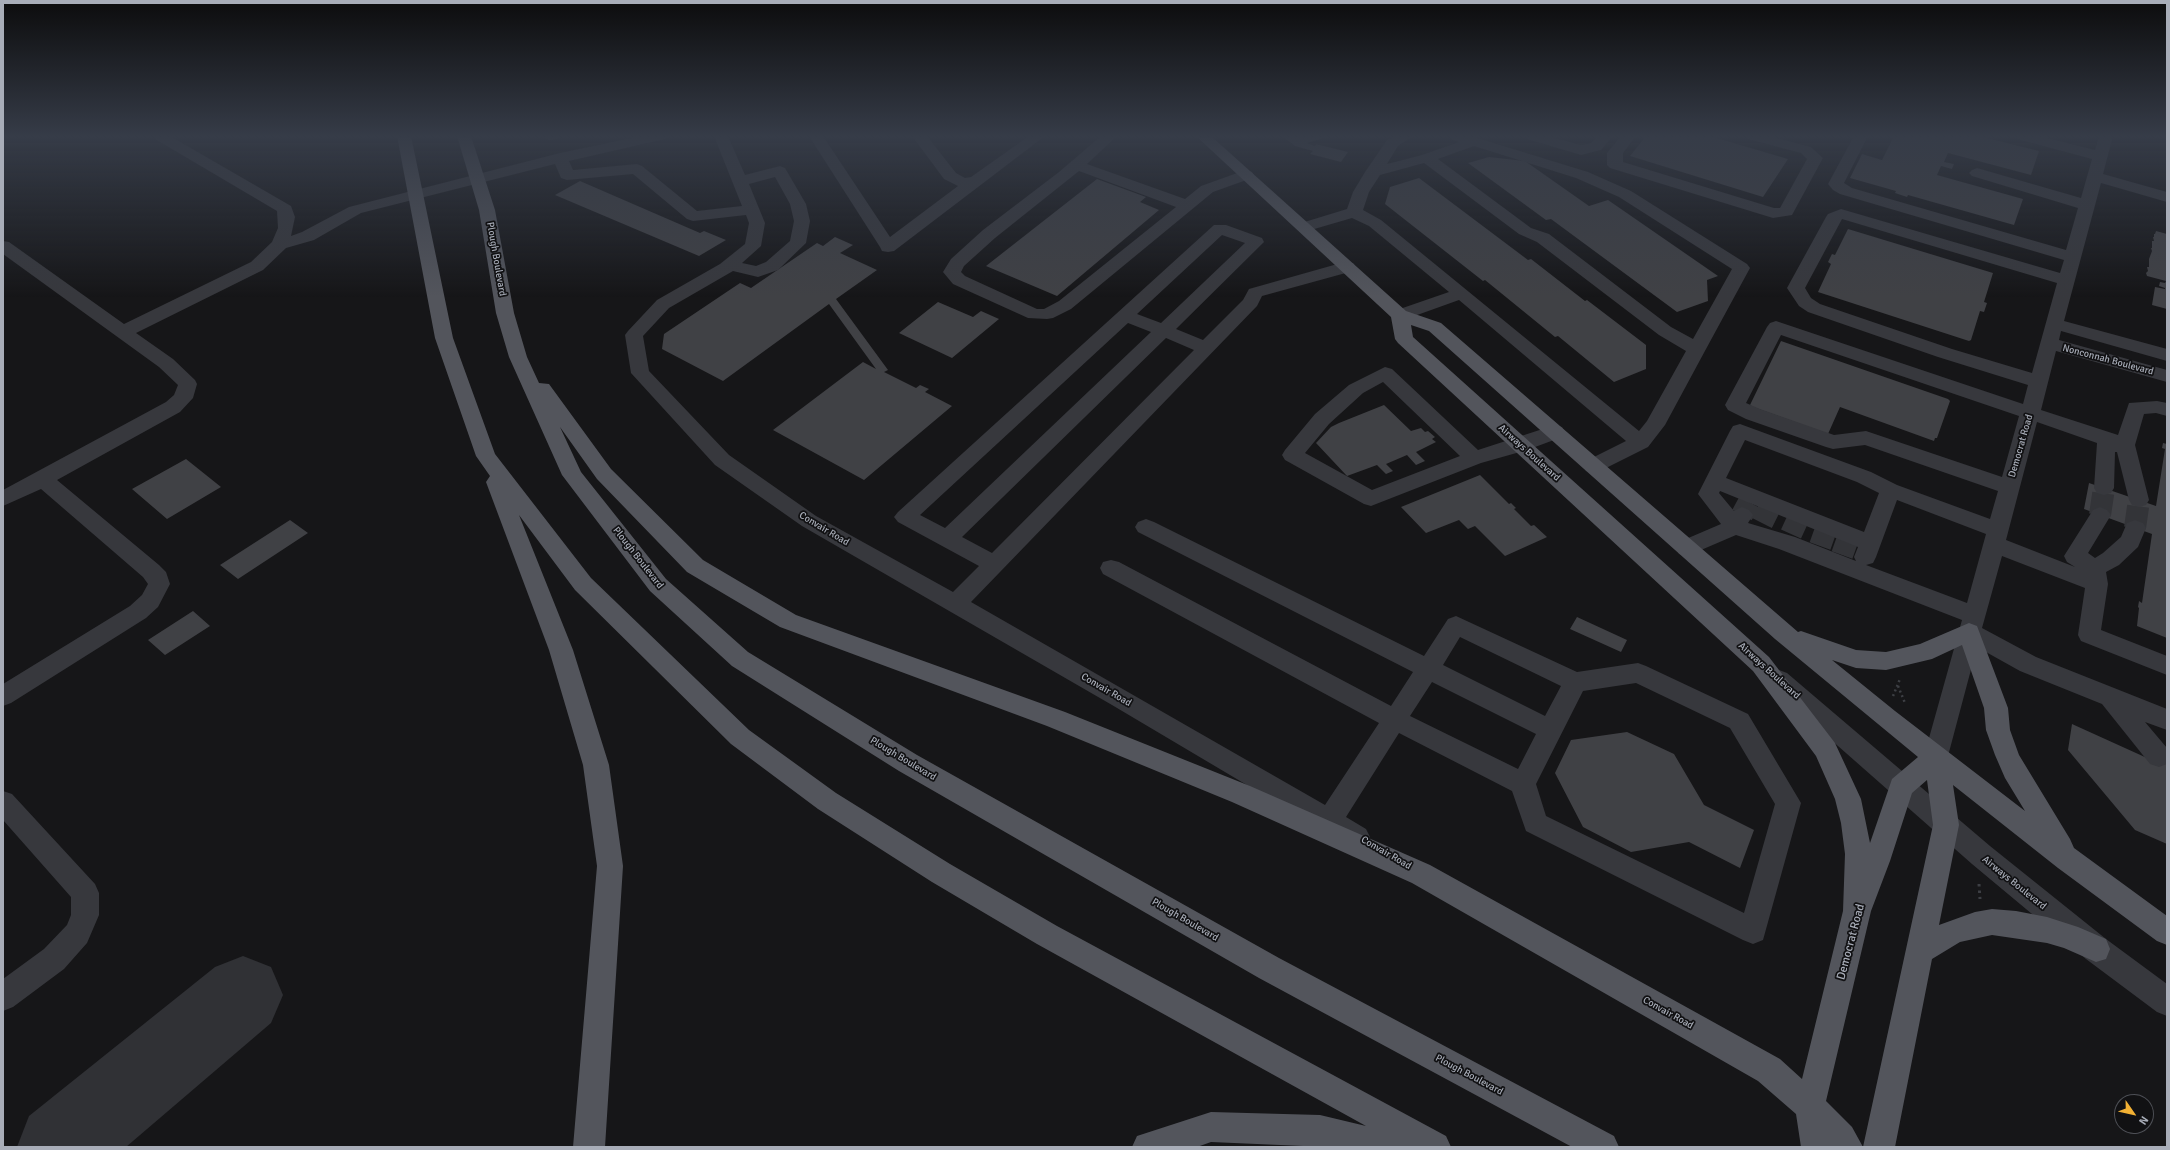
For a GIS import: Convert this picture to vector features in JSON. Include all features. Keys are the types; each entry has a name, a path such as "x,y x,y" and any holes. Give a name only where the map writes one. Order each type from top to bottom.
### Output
{"main road":[{"path":"414,190 444,338 486,456 561,650 596,765 610,866 589,1147"},
{"name":"Plough Boulevard","path":"481,190 487,210 505,313 518,357 572,475 658,585 740,659 908,763 1262,964 1603,1147"},
{"path":"1262,190 1400,315 1435,326 1783,633 2067,859 2167,932"},
{"name":"Airways Boulevard","path":"1400,315 1404,339 1761,664"},
{"path":"518,357 569,423 604,474 695,566 788,621 1070,725 1241,794 1420,874"},
{"path":"486,456 583,584 740,737 827,801 941,873 1047,935 1435,1147"},
{"path":"1783,633 1841,655 1872,662 1898,660 1924,652 1971,623 1996,708 1998,730 2007,755 2014,770 2067,859"},
{"path":"1761,664 1826,750 1848,799 1854,823 1858,854 1857,911"},
{"path":"1901,787 1936,756"},
{"name":"Democrat Road","path":"1879,1147 1946,825 1936,756"},
{"name":"Democrat Road","path":"1817,1147 1810,1106 1857,911 1877,862 1901,787"},
{"name":"Convair Road","path":"1420,874 1769,1070 1810,1106 1841,1138 1847,1147"},
{"path":"1919,951 1954,931 1992,922 2016,924 2047,930 2068,936 2096,949"},
{"path":"1148,1147 1211,1127 1320,1130 1387,1147"}],"street":[{"path":"123,332 257,266 280,244 286,228 288,217 284,209 251,190"},
{"path":"280,244 308,236 355,210 435,190"},
{"path":"662,190 693,216 752,210"},
{"name":"Convair Road","path":"744,190 757,223 753,246 729,265 663,304 634,335 640,373 722,460 809,522 1120,698 1420,874"},
{"path":"729,265 758,272 772,266 798,243 802,221 798,204 790,190"},
{"path":"851,190 888,247 963,190"},
{"path":"1045,190 989,234 957,263 952,272 959,280 1034,314 1047,314 1065,305 1186,204 1206,190"},
{"path":"1146,190 1186,204"},
{"path":"1354,212 1362,190"},
{"path":"1470,190 1525,231 1543,238 1665,332 1697,349"},
{"path":"1593,466 1641,442 1655,426 1741,268 1625,194 1615,190"},
{"path":"1697,190 1774,213 1786,212 1798,190"},
{"path":"1848,190 2073,257"},
{"path":"2034,190 2087,205"},
{"name":"Democrat Road","path":"1936,756 1971,623 2091,190"},
{"path":"2141,190 2167,197"},
{"path":"1304,227 1354,212 1375,223 1621,428 1641,442"},
{"path":"2039,382 1945,353 1814,308 1805,302 1796,288 1834,217 1841,214 2066,280"},
{"path":"947,539 1256,242 1220,228 905,517 994,564"},
{"path":"3,246 166,363 188,384 183,398 173,407 43,479 3,499"},
{"path":"955,604 1251,302 1254,293 1347,267"},
{"path":"1400,315 1461,294"},
{"path":"1125,315 1206,348"},
{"name":"Nonconnah Boulevard","path":"2055,324 2167,355"},
{"path":"2009,487 1866,438 1833,442 1753,414 1735,405 1776,327 2125,445"},
{"name":"Nonconnah Boulevard","path":"2050,343 2167,376"},
{"path":"1474,458 1385,373 1356,389 1322,420 1292,455 1371,499 1474,458 1520,445 1555,432"},
{"path":"2139,500 2125,445 2136,408 2157,406 2167,410"},
{"path":"2096,576 1995,537 1864,477 1740,430 1708,494 1744,510 1794,528 1844,549 1860,570 1971,623 2028,664 2167,720"},
{"path":"2104,488 2105,445 2125,445"},
{"path":"3,696 138,612 150,601 159,584 158,578 151,571 43,479"},
{"path":"1714,481 1744,510 1794,528 1844,549 1871,543"},
{"path":"1860,570 1890,490"},
{"path":"1687,548 1744,510"},
{"path":"2096,576 2075,556 2100,515"},
{"path":"1146,527 1550,730"},
{"path":"2135,528 2130,541 2096,576 2089,635 2167,666"},
{"path":"1111,568 1394,719 1523,784"},
{"path":"1330,821 1394,719 1456,625 1575,682 1638,673 1739,721 1788,803 1753,931 1535,822 1523,784 1575,682"},
{"name":"Airways Boulevard","path":"1761,664 1946,825 2096,949 2167,1002"},
{"path":"2109,697 2159,756"},
{"path":"3,802 85,893 85,915 78,934 54,959 3,997"}],"path":[{"path":"1892,699 1902,673"},
{"path":"1898,685 1905,704"},
{"path":"1978,881 1981,903"}],"building":[{"path":"565,190 600,190 700,233 704,231 726,240 699,256 555,195"},
{"path":"1083,190 1126,190 1146,197 1140,202 1159,210 1057,296 986,266"},
{"path":"1389,190 1435,190 1528,260 1531,259 1585,301 1587,300 1646,345 1646,369 1614,382 1558,336 1555,337 1485,280 1483,281 1385,204"},
{"path":"1504,190 1566,190 1589,206 1608,200 1718,276 1707,280 1708,301 1677,312 1551,219 1546,220"},
{"path":"1739,190 1768,190 1763,197"},
{"path":"1891,190 1990,190 2023,199 2014,225 1908,195 1907,197 1895,193 1896,191"},
{"path":"1848,229 1993,273 1984,302 1987,303 1984,312 1980,311 1971,340 1969,341 1818,292 1831,264 1828,262 1832,254 1835,255"},
{"path":"2156,231 2167,234 2167,309 2152,305 2155,287 2165,289 2159,286 2160,282 2165,283 2166,281 2147,276 2146,273 2148,271 2147,267 2149,267 2149,259 2152,251 2152,241 2154,241 2153,237"},
{"path":"835,237 853,245 840,253 877,270 836,299 888,370 884,372 916,388 920,385 929,389 925,392 952,406 864,480 773,430 863,362 876,369 829,304 723,381 662,349 664,334 740,283 751,288 817,243 823,246"},
{"path":"938,302 973,317 981,311 999,319 952,358 899,333"},
{"path":"1781,341 1948,399 1950,401 1937,438 1935,438 1934,441 1840,407 1828,434 1753,407 1750,405"},
{"path":"1384,405 1411,431 1421,428 1425,432 1428,431 1435,437 1432,439 1436,442 1416,452 1425,461 1416,465 1407,455 1386,464 1393,471 1386,474 1377,465 1347,476 1316,443 1331,427"},
{"path":"2163,443 2167,444 2167,638 2137,626 2138,607 2139,601 2142,603 2152,534 2084,509 2089,483 2156,506 2165,449 2162,448"},
{"path":"186,459 221,487 167,519 132,489"},
{"path":"1480,475 1509,504 1511,503 1516,508 1514,509 1531,526 1534,525 1547,537 1505,556 1475,526 1468,529 1459,520 1426,533 1401,507"},
{"path":"290,520 308,533 238,579 220,565"},
{"path":"193,611 210,626 165,655 148,640"},
{"path":"1577,617 1627,640 1621,652 1570,629"},
{"path":"2072,724 2147,758 2167,759 2167,844 2135,830 2068,750"},
{"path":"1627,732 1674,754 1704,805 1754,830 1740,868 1689,842 1631,852 1583,827 1555,773 1571,740"}],"taxiway":[{"path":"60,1147 243,995"}],"tunnel":[{"path":"2100,515 2104,488"},
{"path":"2135,528 2139,500"},
{"path":"1742,515 1749,502"},
{"path":"1762,523 1769,509"},
{"path":"1791,534 1797,521"},
{"path":"1820,546 1825,532"},
{"path":"1842,555 1847,541"}]}
